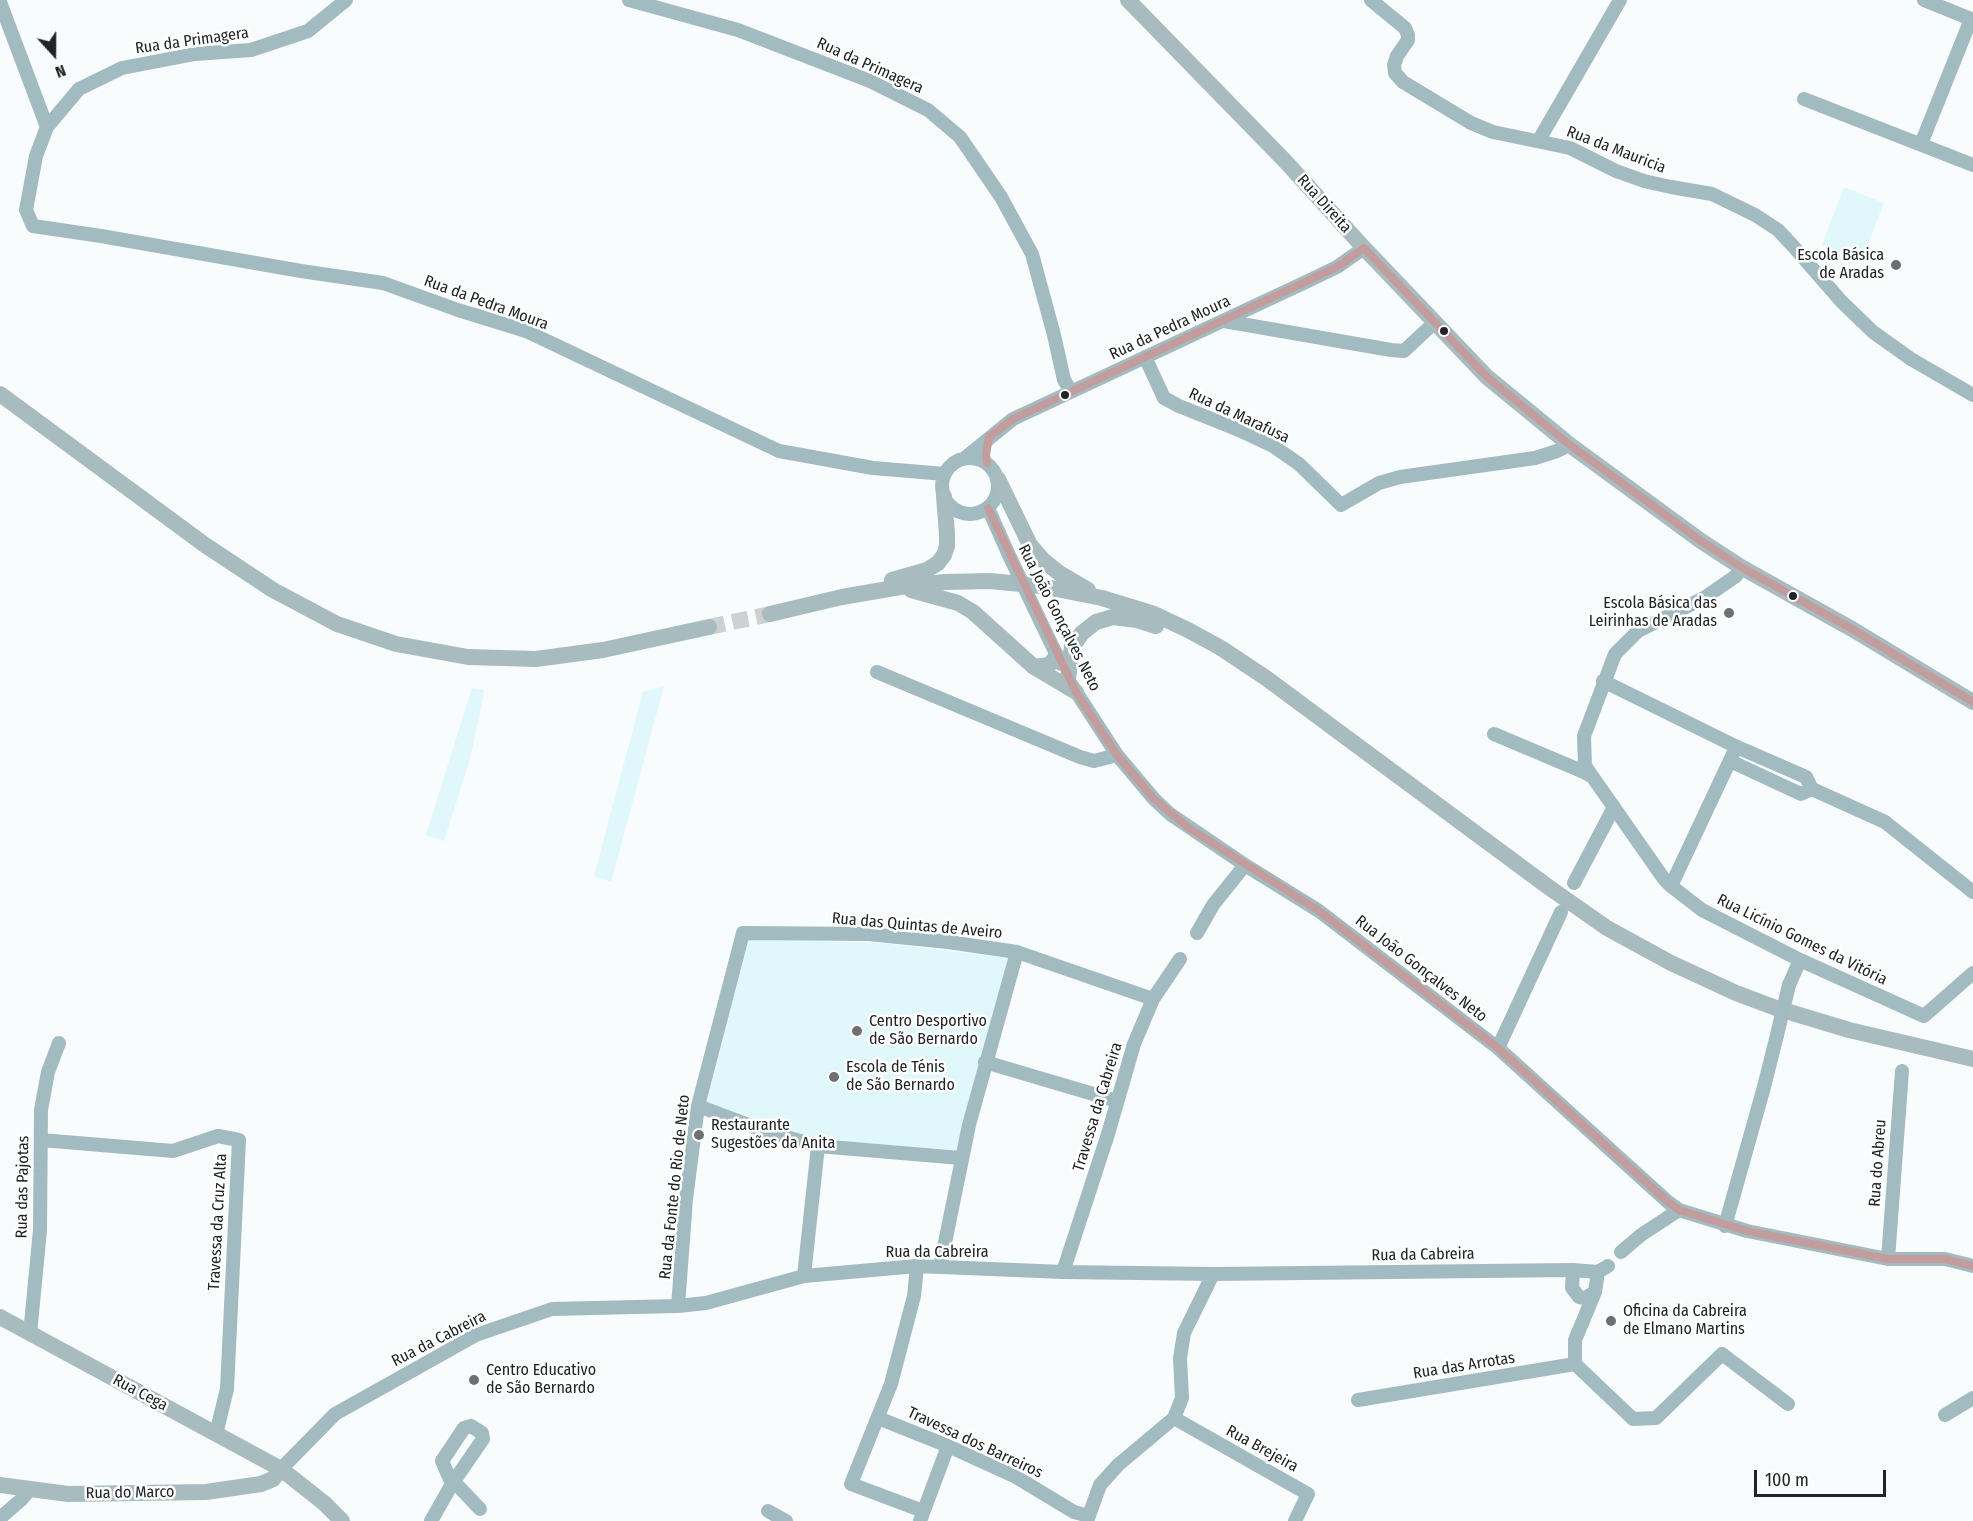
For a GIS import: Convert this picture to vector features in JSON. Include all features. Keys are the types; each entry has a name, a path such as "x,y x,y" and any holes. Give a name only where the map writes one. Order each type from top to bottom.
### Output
{"main road":[{"name":"Rua Direita","path":"1128,0 1286,162 1487,377 1570,445 1701,541 1973,702"},
{"path":"0,394 205,545 273,590 337,624 396,644 468,657 536,659 603,650 709,627"},
{"path":"998,479 1030,545 1043,560 1059,573 1102,598"},
{"path":"842,597 927,570 938,563 947,546 944,496"},
{"path":"770,614 842,597 900,587 945,582 990,581 1041,586 1102,598 1154,614 1221,648 1266,678 1547,886 1607,928 1653,953 1736,993 1776,1008 1849,1030 1973,1059"},
{"path":"900,587 935,595 966,607 985,621 1034,668 1072,685 1072,647 1082,633 1096,622 1113,617 1137,620 1221,648"},
{"path":"1034,668 1049,665 1056,652 1072,647"},
{"name":"Rua Cega","path":"0,1317 281,1469 324,1503 342,1521"},
{"path":"261,1484 273,1479 281,1469"},
{"name":"Rua do Marco","path":"0,1485 68,1494 206,1492 261,1484 302,1487"}],"street":[{"name":"Rua da Primagera","path":"33,226 26,210 36,156 47,127 79,89 122,68 195,54 251,50 308,31 346,0"},
{"name":"Rua da Primagera","path":"629,0 738,30 870,81 928,110 960,137 1001,197 1032,254 1064,380 1071,391"},
{"name":"Rua da Mauricia","path":"1371,0 1405,28 1408,35 1408,40 1394,65 1395,73 1403,82 1493,132 1570,148 1616,171 1644,181 1712,194 1755,215 1785,238 1873,333 1911,358 1971,389"},
{"path":"1539,140 1620,0"},
{"path":"1921,144 1971,19 1924,0"},
{"path":"0,2 47,127"},
{"path":"1804,99 1973,165"},
{"name":"Rua da Pedra Moura","path":"33,226 301,272 383,283 526,332 779,451 873,468 945,474"},
{"name":"Rua da Pedra Moura","path":"965,458 1014,419 1336,267 1364,248"},
{"path":"1224,321 1404,351 1435,322"},
{"name":"Rua da Marafusa","path":"1145,357 1164,398 1273,446 1299,464 1341,505 1379,483 1400,477 1535,458 1570,445"},
{"path":"987,463 989,437"},
{"path":"965,458 987,463 994,470 998,479 997,495 988,508 972,514 954,509 944,496 942,481 950,466 965,458"},
{"name":"Rua João Gonçalves Neto","path":"988,508 1072,685 1117,755 1154,799 1170,814 1245,865 1319,911 1498,1048 1673,1206 1725,1226 1888,1259 1946,1259 1972,1264"},
{"path":"1594,779 1585,766 1584,736 1615,654 1638,631 1685,609 1736,576 1736,563"},
{"path":"877,672 1080,758 1094,761 1117,755"},
{"path":"1604,681 1737,747 1806,777 1812,789 1885,822 1973,892"},
{"path":"1494,734 1584,772 1594,779"},
{"path":"1671,886 1737,747"},
{"path":"1730,761 1801,794 1812,789"},
{"name":"Rua Licínio Gomes da Vitória","path":"1594,779 1671,886 1702,910 1800,960 1924,1016 1973,973"},
{"path":"1575,883 1614,807"},
{"path":"1197,933 1213,905 1245,865"},
{"path":"1498,1048 1561,912"},
{"name":"Rua das Quintas de Aveiro","path":"743,933 867,934 1017,952 1153,999"},
{"name":"Rua da Fonte do Rio de Neto","path":"678,1306 686,1198 698,1106 743,933"},
{"path":"940,1267 961,1158 1017,952"},
{"name":"Travessa da Cabreira","path":"1063,1272 1134,1044 1153,999 1180,959"},
{"path":"1725,1226 1790,985 1800,960"},
{"name":"Rua das Pajotas","path":"30,1334 40,1230 42,1110 48,1072 59,1043"},
{"path":"986,1062 1118,1101"},
{"name":"Rua do Abreu","path":"1888,1259 1902,1071"},
{"path":"698,1106 765,1131 818,1146 961,1158"},
{"name":"Travessa da Cruz Alta","path":"41,1140 173,1151 218,1136 239,1140 226,1389 216,1434"},
{"path":"804,1276 818,1146"},
{"path":"1621,1252 1673,1206"},
{"path":"917,1266 914,1296 891,1384 851,1484 922,1516 948,1446"},
{"name":"Rua da Cabreira","path":"281,1469 335,1414 476,1335 552,1309 678,1306 706,1303 804,1276 917,1266 1063,1272 1213,1274 1603,1269 1595,1292"},
{"path":"1573,1270 1572,1288 1579,1297 1584,1318"},
{"path":"1088,1518 1100,1485 1118,1465 1174,1418 1182,1398 1180,1358 1184,1333 1213,1274"},
{"path":"1579,1297 1591,1296 1595,1292"},
{"path":"1595,1292 1575,1340 1575,1364 1633,1419 1656,1418 1722,1354 1788,1404"},
{"name":"Rua das Arrotas","path":"1359,1400 1575,1364"},
{"path":"1945,1415 1973,1398"},
{"name":"Travessa dos Barreiros","path":"878,1418 1016,1477 1088,1518"},
{"name":"Rua Brejeira","path":"1174,1418 1308,1494 1295,1521"},
{"path":"431,1521 452,1484 459,1487 480,1509"},
{"path":"0,1518 30,1489"},
{"path":"768,1511 786,1521"}],"shaded area":[{"path":"1844,187 1884,203 1861,261 1822,245"},
{"path":"664,686 611,882 594,876 643,692"},
{"path":"472,688 484,690 482,703 470,759 444,841 426,835"},
{"name":"Centro Desportivo de São Bernardo","path":"749,939 882,943 1008,958 957,1150 820,1140 707,1103"}],"tunnel":[{"path":"709,627 770,614"}],"transit line":[{"path":"1364,248 1487,377 1570,445 1701,541 1741,567 1852,629 1973,702"},
{"path":"987,463 989,437 1013,419 1337,267 1364,248"},
{"path":"988,508 1076,692 1117,755 1154,799 1189,828 1319,911 1498,1048 1668,1202 1679,1210 1747,1231 1888,1259 1945,1259 1973,1266"}],"place":[{"name":"Escola Básica de Aradas","path":"1896,265"},
{"name":"Escola Básica das Leirinhas de Aradas","path":"1729,613"},
{"name":"Centro Desportivo de São Bernardo","path":"857,1031"},
{"name":"Escola de Ténis de São Bernardo","path":"834,1077"},
{"name":"Restaurante Sugestões da Anita","path":"699,1135"},
{"name":"Oficina da Cabreira de Elmano Martins","path":"1611,1321"},
{"name":"Centro Educativo de São Bernardo","path":"474,1380"}]}
